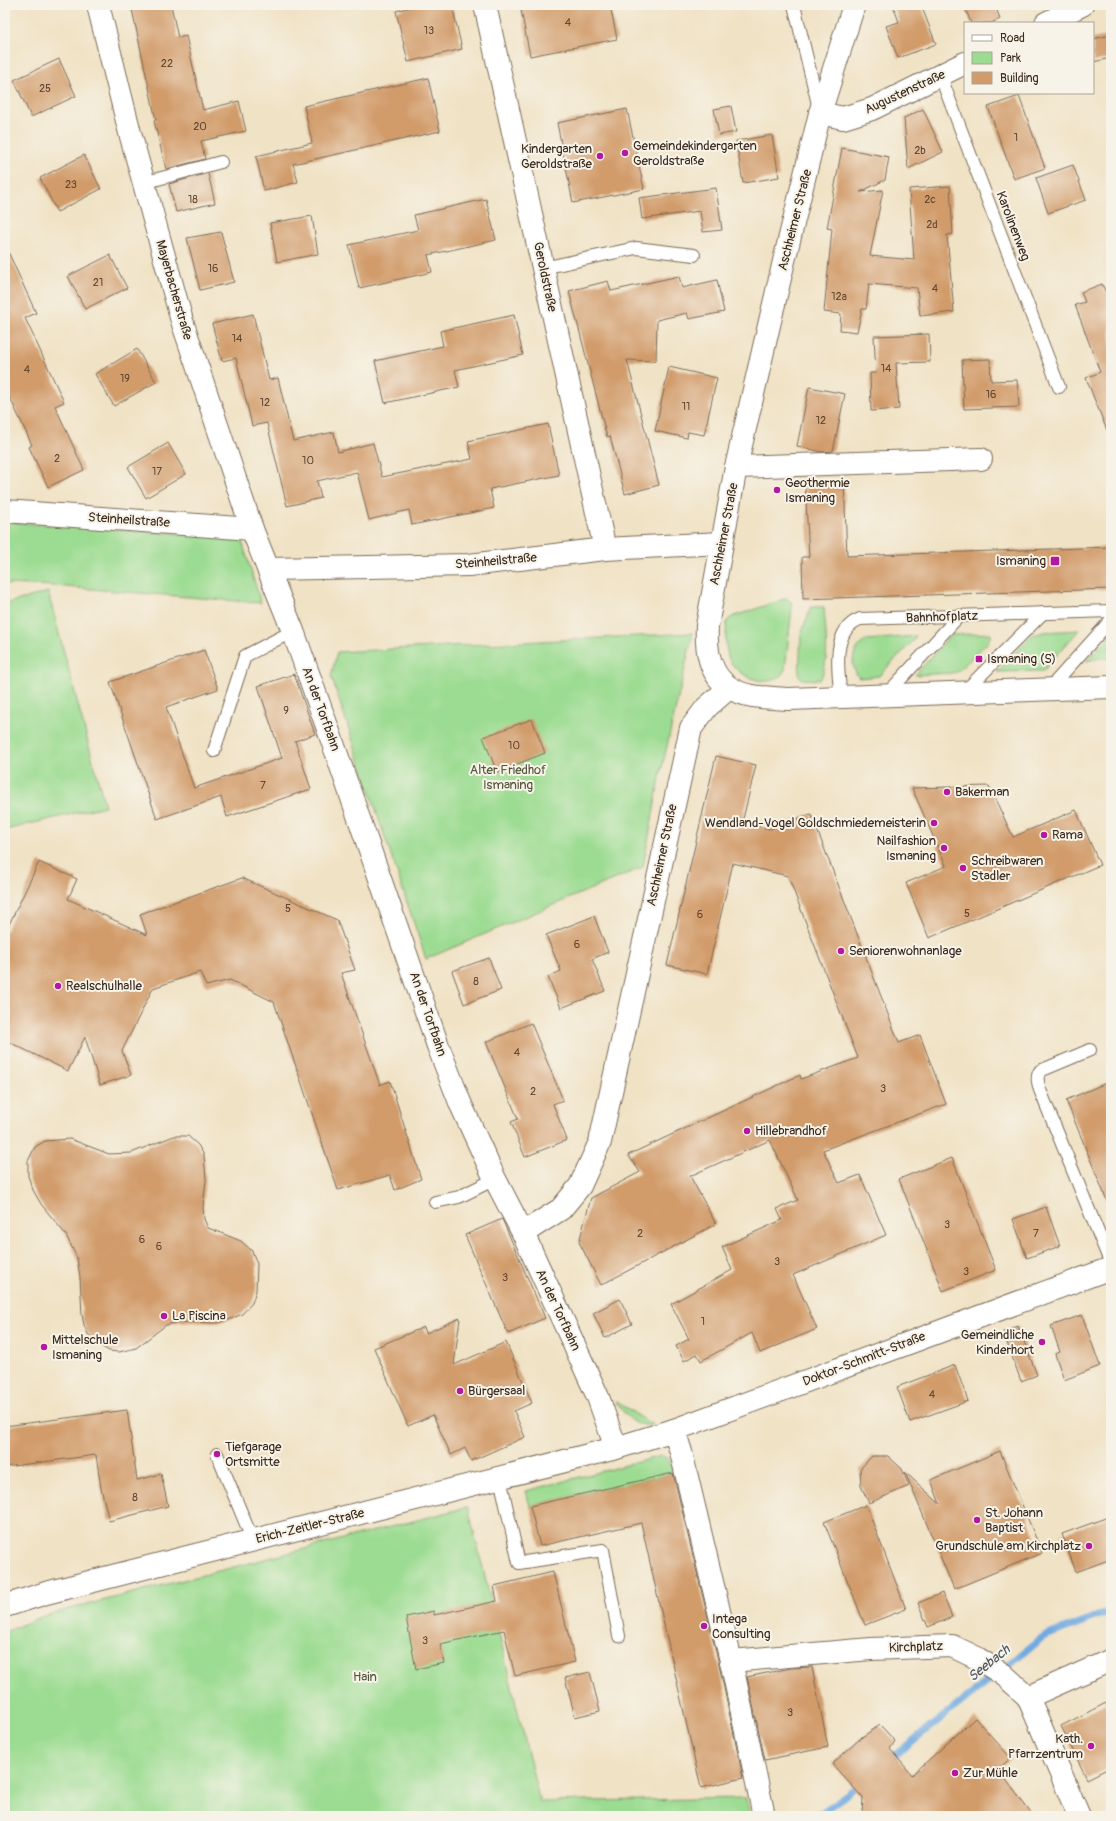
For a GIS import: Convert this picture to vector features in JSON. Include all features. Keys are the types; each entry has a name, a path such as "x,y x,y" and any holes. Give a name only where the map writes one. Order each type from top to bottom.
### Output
{"street":[{"name":"Mayerbacherstraße","path":"98,5 182,321 252,529 269,569"},
{"name":"Geroldstraße","path":"485,5 605,550"},
{"name":"Aschheimer Straße","path":"523,1232 561,1209 580,1186 600,1142 691,728 707,707 729,688 714,673 707,653 706,639 709,614 736,467 820,113 854,5"},
{"path":"1048,22 1082,5"},
{"name":"Augustenstraße","path":"820,113 843,118 872,110 964,63"},
{"name":"Aschheimer Straße","path":"736,467 981,460"},
{"name":"Steinheilstraße","path":"5,510 252,529"},
{"name":"Steinheilstraße","path":"269,569 469,565 605,550 722,544"},
{"name":"An der Torfbahn","path":"269,569 293,631 438,1046 461,1105 495,1179 523,1232 598,1397 616,1448"},
{"path":"729,688 751,696 789,699 1111,688"},
{"name":"Doktor-Schmitt-Straße","path":"616,1448 674,1430 1111,1268"},
{"path":"674,1430 681,1452 731,1661 763,1815"},
{"name":"Erich-Zeitler-Straße","path":"5,1606 46,1593 616,1448"},
{"name":"Kirchplatz","path":"731,1661 871,1649 952,1646 977,1658 997,1671 1028,1697 1078,1816"},
{"path":"1028,1697 1111,1660"}],"lane":[{"name":"Aschheimer Straße","path":"794,5 820,113"},
{"name":"Karolinenweg","path":"940,75 1059,387"},
{"path":"144,182 221,162"},
{"path":"543,268 636,248 694,255"},
{"name":"Bahnhofplatz","path":"841,697 839,669 841,639 846,628 853,622 860,619 1111,611"},
{"path":"964,692 1043,613"},
{"path":"886,695 959,616"},
{"path":"1049,690 1111,620"},
{"path":"214,752 245,656 293,631"},
{"path":"1090,1050 1040,1071 1037,1075 1040,1090 1111,1264"},
{"path":"435,1202 459,1197 495,1179"},
{"path":"217,1454 253,1541"},
{"path":"500,1478 519,1563 603,1550 619,1636"}],"green space":[{"path":"5,522 241,538 261,603 54,586 5,584"},
{"path":"48,592 105,806 5,830 5,604"},
{"path":"787,598 791,602 792,608 785,669 780,676 774,680 766,681 758,680 741,673 730,661 728,656 726,641 727,621 732,617"},
{"path":"811,607 824,607 826,654 820,680 802,679 799,676 801,634"},
{"path":"1079,630 1043,671 997,672 1032,635 1044,632"},
{"name":"Alter Friedhof Ismaning","path":"693,633 661,772 643,867 426,959 331,676 337,652"},
{"path":"991,633 988,642 957,672 915,675 951,635"},
{"path":"1111,635 1109,659 1102,658 1086,661"},
{"path":"916,636 914,640 879,676 859,678 853,662 855,653 861,644 866,640"},
{"path":"615,1401 653,1425 641,1424 631,1419"},
{"path":"661,1456 669,1459 674,1473 530,1506 526,1491"},
{"name":"Hain","path":"468,1507 540,1802 746,1798 750,1816 5,1816 5,1632 43,1616"}],"building":[{"path":"131,5 171,5 178,38 186,36 203,110 239,101 246,131 201,141 205,159 166,169 154,121 156,120"},
{"path":"419,5 452,5 462,49 408,62 396,11"},
{"path":"520,5 610,5 617,39 530,56"},
{"path":"893,5 921,5 936,44 898,58 886,26 899,22"},
{"path":"964,5 995,5 1000,19 993,22 971,22"},
{"path":"1111,35 1111,58 1094,62 1094,39"},
{"path":"59,59 76,96 31,117 14,80"},
{"path":"428,78 440,131 293,164 298,182 264,191 256,156 312,143 304,106"},
{"path":"1019,96 1045,168 1014,179 988,107"},
{"path":"731,106 736,132 719,135 714,109"},
{"name":"Kindergarten Geroldstraße","path":"627,109 644,189 573,203 557,123"},
{"path":"923,109 943,152 908,169 904,118"},
{"path":"772,135 779,177 743,183 736,141"},
{"path":"842,148 889,157 885,180 860,192 883,190 870,256 914,260 909,189 950,186 953,234 947,235 954,312 920,316 917,288 869,284 866,309 862,309 857,332 840,330 841,314 824,312 832,229 827,228"},
{"path":"84,155 101,189 57,212 40,178"},
{"path":"1073,165 1086,200 1048,213 1036,178"},
{"path":"208,173 215,203 176,212 169,184"},
{"path":"716,188 722,230 703,232 700,211 642,219 639,198"},
{"path":"486,199 496,240 428,255 432,272 359,288 349,245 418,230 414,215"},
{"path":"312,216 318,254 277,262 270,223"},
{"path":"221,232 234,282 200,290 187,238"},
{"path":"5,245 36,313 25,318 64,402 55,406 84,470 48,487 29,447 32,445 5,387"},
{"path":"110,255 127,288 85,309 68,276"},
{"path":"679,276 682,288 717,280 724,312 689,319 687,313 657,320 656,361 627,360 659,485 625,494 610,436 607,437 569,291 608,281 611,291"},
{"path":"1102,284 1106,293 1111,292 1110,438 1086,378 1100,372 1075,305 1085,302 1081,292"},
{"path":"253,314 269,380 278,378 293,441 334,432 338,452 373,443 382,477 472,459 468,441 548,424 559,475 490,489 494,508 412,525 409,510 369,520 357,472 317,481 321,498 287,506 267,423 252,426 236,358 222,361 212,324"},
{"path":"514,315 523,355 455,370 459,387 385,403 375,361 443,346 440,331"},
{"path":"929,334 930,362 896,363 899,409 871,411 870,373 876,373 874,336"},
{"path":"137,349 156,382 114,406 95,374"},
{"path":"990,359 991,381 1017,380 1019,407 964,409 962,360"},
{"path":"669,367 717,378 704,435 688,432 687,438 655,431"},
{"path":"809,387 845,394 833,451 822,452 797,446"},
{"path":"168,443 186,474 146,498 128,467"},
{"path":"844,481 847,556 1111,547 1111,589 803,599 802,557 809,557 805,483"},
{"path":"204,650 218,689 166,707 194,788 282,758 258,686 294,674 315,734 295,741 311,789 227,817 221,797 157,819 110,682"},
{"path":"532,719 545,753 497,772 483,737"},
{"path":"716,756 756,765 742,823 770,829 811,814 899,1043 920,1035 946,1104 823,1150 839,1183 860,1175 886,1235 793,1275 817,1329 760,1353 752,1333 701,1361 697,1354 684,1361 676,1346 689,1339 671,1304 732,1270 722,1247 782,1220 777,1209 798,1200 770,1140 690,1176 716,1224 601,1285 579,1242 591,1198 640,1172 628,1155 800,1075 801,1079 858,1058 788,876 733,863 707,974 667,965"},
{"path":"989,786 1013,837 1076,810 1100,865 929,938 906,883 946,866 912,788"},
{"path":"39,862 77,879 68,899 147,935 140,914 242,878 337,920 355,970 341,973 380,1085 390,1081 421,1179 395,1190 390,1175 338,1190 274,1002 230,980 206,986 200,972 153,988 122,1051 131,1075 100,1085 85,1037 68,1071 5,1040 5,933"},
{"path":"594,916 608,952 592,959 605,991 561,1008 548,977 561,971 546,935"},
{"path":"489,958 501,990 464,1004 452,971"},
{"path":"531,1023 563,1100 553,1104 567,1140 525,1157 511,1122 518,1119 486,1042"},
{"path":"1111,1081 1111,1208 1110,1208 1066,1100"},
{"path":"174,1136 188,1136 198,1145 204,1155 206,1180 203,1207 204,1219 208,1228 241,1241 252,1251 257,1264 256,1291 252,1303 242,1314 231,1319 218,1323 179,1322 166,1325 136,1348 119,1352 109,1351 94,1342 84,1325 77,1258 66,1235 41,1204 33,1190 28,1176 28,1161 35,1147 45,1141 70,1139 109,1154 131,1153"},
{"path":"952,1158 996,1270 943,1291 899,1179"},
{"path":"1046,1207 1060,1246 1027,1258 1013,1219"},
{"path":"502,1219 545,1318 508,1334 465,1235"},
{"path":"620,1299 632,1324 605,1338 593,1313"},
{"path":"1082,1315 1100,1366 1064,1380 1055,1354 1060,1352 1051,1326"},
{"name":"Bürgersaal","path":"460,1318 454,1365 506,1342 532,1403 514,1411 525,1437 471,1461 465,1448 451,1455 433,1415 408,1426 374,1348 424,1327 426,1333"},
{"path":"1018,1326 1037,1375 1021,1381 1003,1332"},
{"path":"955,1365 968,1401 910,1422 897,1387"},
{"path":"127,1410 137,1480 161,1474 168,1506 109,1521 101,1488 96,1455 5,1467 5,1426"},
{"name":"St. Johann Baptist","path":"1000,1451 1042,1553 954,1589 905,1472 940,1504 931,1480"},
{"path":"872,1456 888,1456 902,1469 909,1486 869,1503 861,1486 860,1469"},
{"path":"673,1473 719,1664 743,1778 701,1788 641,1523 540,1546 530,1506"},
{"path":"866,1505 906,1609 865,1625 824,1522"},
{"name":"Grundschule am Kirchplatz","path":"1111,1516 1111,1559 1076,1572 1062,1534"},
{"path":"553,1572 575,1662 515,1676 504,1630 440,1644 444,1663 416,1669 406,1617 434,1611 434,1615 497,1601 494,1586"},
{"path":"942,1593 952,1617 928,1627 918,1603"},
{"path":"812,1667 828,1747 765,1760 747,1677 791,1668"},
{"path":"590,1672 600,1711 575,1717 565,1678"},
{"name":"Kath. Pfarrzentrum","path":"1106,1703 1111,1714 1111,1767 1087,1779 1061,1726"},
{"path":"975,1718 1011,1758 998,1769 1033,1816 862,1816 863,1798 832,1764 862,1737 880,1725 895,1741 890,1749 912,1775"}],"waterway":[{"name":"Seebach","path":"895,1755 1043,1637 1111,1611"},
{"name":"Seebach","path":"817,1816 855,1788"}],"place":[{"name":"Gemeindekindergarten Geroldstraße","path":"625,153"},
{"name":"Kindergarten Geroldstraße","path":"600,156"},
{"name":"Geothermie Ismaning","path":"777,490"},
{"name":"Ismaning","path":"1055,561"},
{"name":"Ismaning (S)","path":"979,659"},
{"name":"Bakerman","path":"947,792"},
{"name":"Wendland-Vogel Goldschmiedemeisterin","path":"934,823"},
{"name":"Rama","path":"1044,835"},
{"name":"Nailfashion Ismaning","path":"944,848"},
{"name":"Schreibwaren Stadler","path":"963,868"},
{"name":"Seniorenwohnanlage","path":"841,951"},
{"name":"Realschulhalle","path":"58,986"},
{"name":"Hillebrandhof","path":"747,1131"},
{"name":"La Piscina","path":"164,1316"},
{"name":"Gemeindliche Kinderhort","path":"1042,1342"},
{"name":"Mittelschule Ismaning","path":"44,1347"},
{"name":"Bürgersaal","path":"460,1391"},
{"name":"Tiefgarage Ortsmitte","path":"217,1454"},
{"name":"St. Johann Baptist","path":"977,1520"},
{"name":"Grundschule am Kirchplatz","path":"1089,1546"},
{"name":"Intega Consulting","path":"704,1626"},
{"name":"Kath. Pfarrzentrum","path":"1091,1746"},
{"name":"Zur Mühle","path":"955,1773"}]}
